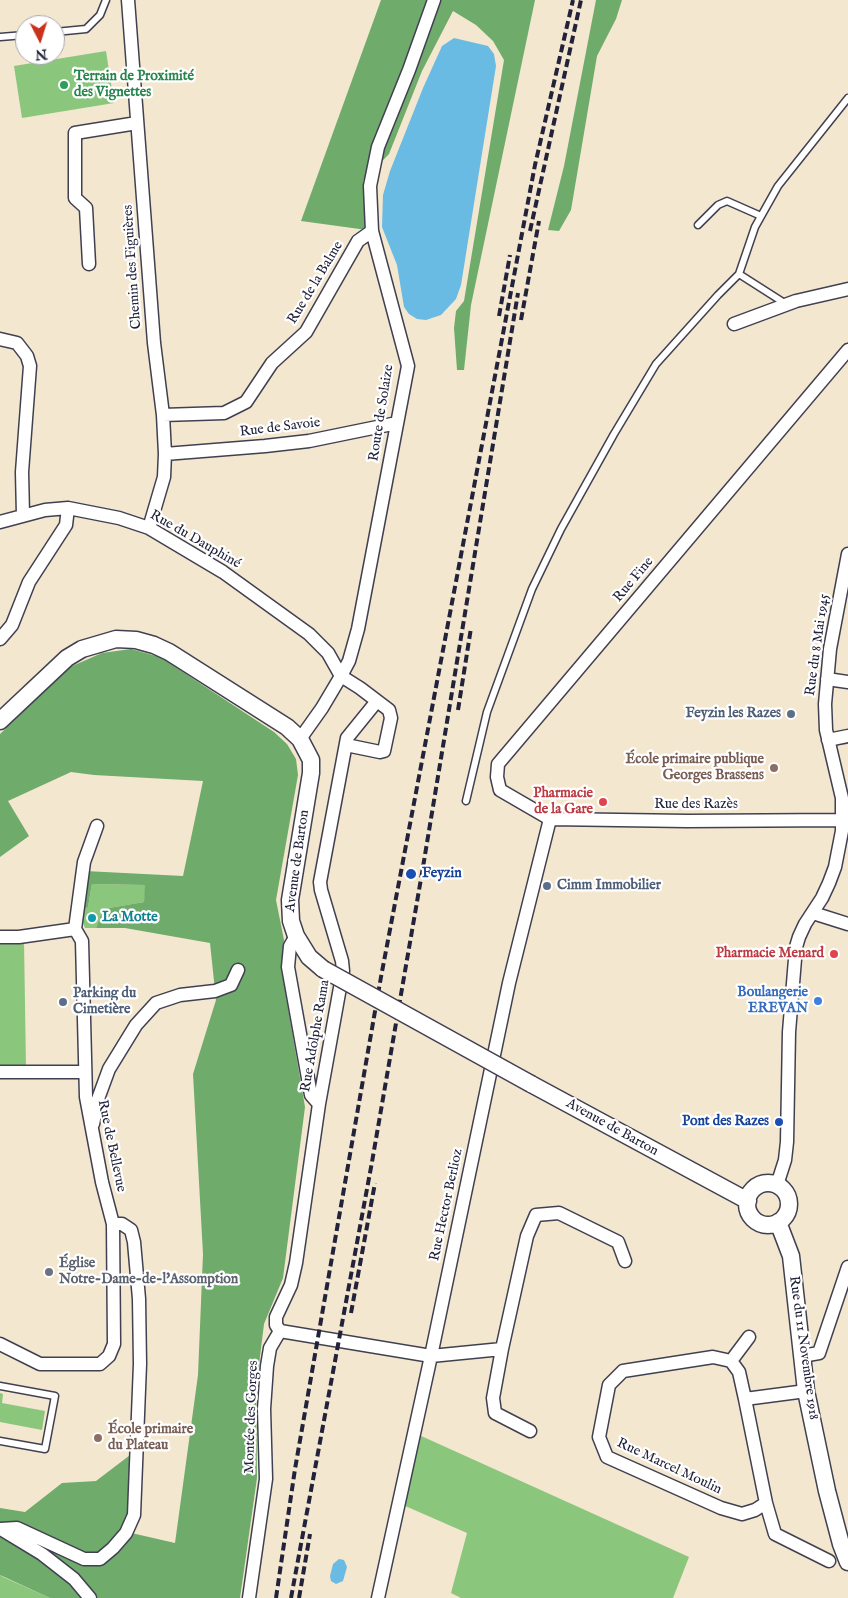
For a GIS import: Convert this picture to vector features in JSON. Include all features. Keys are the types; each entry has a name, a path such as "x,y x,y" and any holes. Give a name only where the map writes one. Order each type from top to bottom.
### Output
{"street":[{"name":"Chemin des Figuières","path":"128,0 154,343 163,415 165,454 164,477 149,528"},
{"name":"Route de Solaize","path":"300,739 349,661 358,629 408,366 372,231 370,186 378,147 409,70 434,0"},
{"path":"89,264 86,208 75,198 75,133 137,123"},
{"name":"Rue de la Balme","path":"163,415 224,413 246,402 272,363 306,332 358,241 372,231"},
{"path":"734,324 786,304 848,289"},
{"path":"0,339 17,343 28,356 30,366 22,472 23,515"},
{"name":"Rue Fine","path":"550,819 500,790 497,777 498,764 848,350"},
{"name":"Rue de Savoie","path":"165,454 309,441 397,423"},
{"path":"0,639 12,625 29,582 66,525 68,508"},
{"name":"Rue du Dauphiné","path":"0,522 45,510 68,508 120,518 149,528 223,572 302,628 328,653 341,676"},
{"name":"Rue du 8 Mai 1945","path":"812,913 822,898 834,867 840,841 842,798 828,740 825,718 830,649 848,554"},
{"name":"Avenue de Barton","path":"0,721 67,658 82,649 116,639 136,640 169,652 288,727 300,739 311,760 311,773 290,900 291,920 296,936 309,957 323,969 748,1201"},
{"path":"341,676 378,701 391,714 384,751 380,752 346,745"},
{"path":"827,678 848,682"},
{"name":"Rue Adolphe Rama","path":"280,1331 276,1325 276,1317 292,1285 343,971 342,961 320,882 347,738 378,701"},
{"path":"828,740 848,736"},
{"name":"Rue des Razès","path":"550,819 687,821 842,820"},
{"name":"Rue Hector Berlioz","path":"378,1598 431,1356 508,983 550,819"},
{"name":"Rue de Bellevue","path":"0,1344 40,1364 100,1364 109,1356 114,1344 113,1224 102,1182 86,1097 82,941 75,929 84,862 97,826"},
{"path":"778,1185 786,1151 789,1032 798,937 812,913 848,924"},
{"path":"0,938 75,929"},
{"path":"296,936 290,946 288,967 311,1095 320,1104"},
{"path":"92,1129 98,1099 109,1069 136,1025 156,1004 180,995 215,991 231,985 238,970"},
{"path":"0,1072 85,1072"},
{"path":"771,1183 778,1185 787,1194 789,1207 783,1218 778,1222 759,1223 750,1214 748,1201 753,1190 758,1186 771,1183"},
{"path":"530,1431 495,1413 493,1398 527,1236 536,1215 559,1214 618,1242 625,1261"},
{"name":"Rue du 11 Novembre 1918","path":"778,1222 791,1256 806,1390 827,1491 841,1544 848,1562"},
{"path":"0,1529 17,1528 84,1559 100,1560 126,1532 134,1515 140,1364 139,1299 134,1242 131,1230 122,1224 113,1224"},
{"path":"802,1356 819,1353 848,1267"},
{"path":"280,1331 431,1356 502,1348"},
{"name":"Montée des Gorges","path":"249,1598 266,1479 264,1408 267,1366 270,1348 280,1331"},
{"path":"749,1337 731,1361 738,1372 746,1399 766,1504 775,1534 829,1560"},
{"name":"Rue Marcel Moulin","path":"731,1361 713,1357 623,1371 609,1385 599,1437 607,1457 721,1508 742,1514 756,1510 766,1504"},
{"path":"746,1399 806,1390"},
{"path":"0,1529 42,1554 74,1579 90,1598"}],"lane":[{"path":"65,31 86,29 100,14 106,0"},
{"path":"0,36 15,35"},
{"path":"466,800 487,712 532,589 561,529 656,364 739,274 755,227 778,186 848,98"},
{"path":"698,226 718,205 727,201 761,216"},
{"path":"739,274 786,304"},
{"path":"0,1386 55,1396 45,1449 0,1441"}],"green space":[{"path":"381,0 535,0 471,305 464,370 457,370 454,328 456,311 464,301 504,60 493,41 476,25 453,11 422,71 389,154 363,181 367,230 301,221"},
{"path":"596,0 622,0 616,19 597,56 571,210 559,231 548,230 564,166"},
{"name":"Terrain de Proximité des Vignettes","path":"106,51 114,103 22,118 14,66 65,65 65,58"},
{"path":"131,649 160,657 274,732 287,744 296,759 298,775 276,900 284,940 281,967 305,1107 283,1278 264,1324 256,1389 257,1478 240,1598 50,1598 0,1575 0,1508 25,1512 62,1483 96,1481 138,1449 127,1532 175,1543 198,1375 203,1254 193,1074 216,1000 210,943 125,928 96,928 103,909 144,902 145,885 92,884 88,907 79,912 85,871 183,876 203,781 71,772 8,801 29,836 0,857 0,734 70,667 102,653"},
{"path":"92,884 146,885 144,902 103,909 96,928 85,928 79,912 88,907"},
{"path":"0,941 24,941 26,1069 0,1069"},
{"path":"0,1393 3,1394 2,1403 45,1411 42,1430 0,1422"},
{"path":"419,1435 689,1557 673,1598 461,1598 451,1593 467,1533 403,1505"},
{"path":"0,1575 3,1577 50,1598 0,1598"}],"water":[{"path":"454,38 488,46 494,54 496,66 461,285 456,299 441,315 426,320 417,319 409,314 404,307 397,265 382,227 383,195 390,171 423,88 442,46"},
{"path":"339,1559 344,1560 347,1567 343,1581 336,1584 331,1581 330,1576 333,1564"}],"railway":[{"path":"276,1598 295,1469 381,977 535,165 573,0"},
{"path":"530,231 581,0"},
{"path":"521,320 539,221"},
{"path":"499,316 510,255"},
{"path":"291,1598 372,1162 518,293"},
{"path":"458,710 471,628"},
{"path":"351,1313 375,1183"},
{"path":"299,1598 310,1534"}],"place":[{"name":"Terrain de Proximité des Vignettes","path":"64,85"},
{"name":"Feyzin les Razes","path":"791,714"},
{"name":"École primaire publique Georges Brassens","path":"774,768"},
{"name":"Pharmacie de la Gare","path":"603,802"},
{"name":"Feyzin","path":"411,874"},
{"name":"Cimm Immobilier","path":"547,886"},
{"name":"La Motte","path":"92,918"},
{"name":"Pharmacie Menard","path":"834,954"},
{"name":"Boulangerie EREVAN","path":"818,1001"},
{"name":"Parking du Cimetière","path":"63,1002"},
{"name":"Pont des Razes","path":"779,1122"},
{"name":"Église Notre-Dame-de-l'Assomption","path":"49,1272"},
{"name":"École primaire du Plateau","path":"98,1438"}]}
